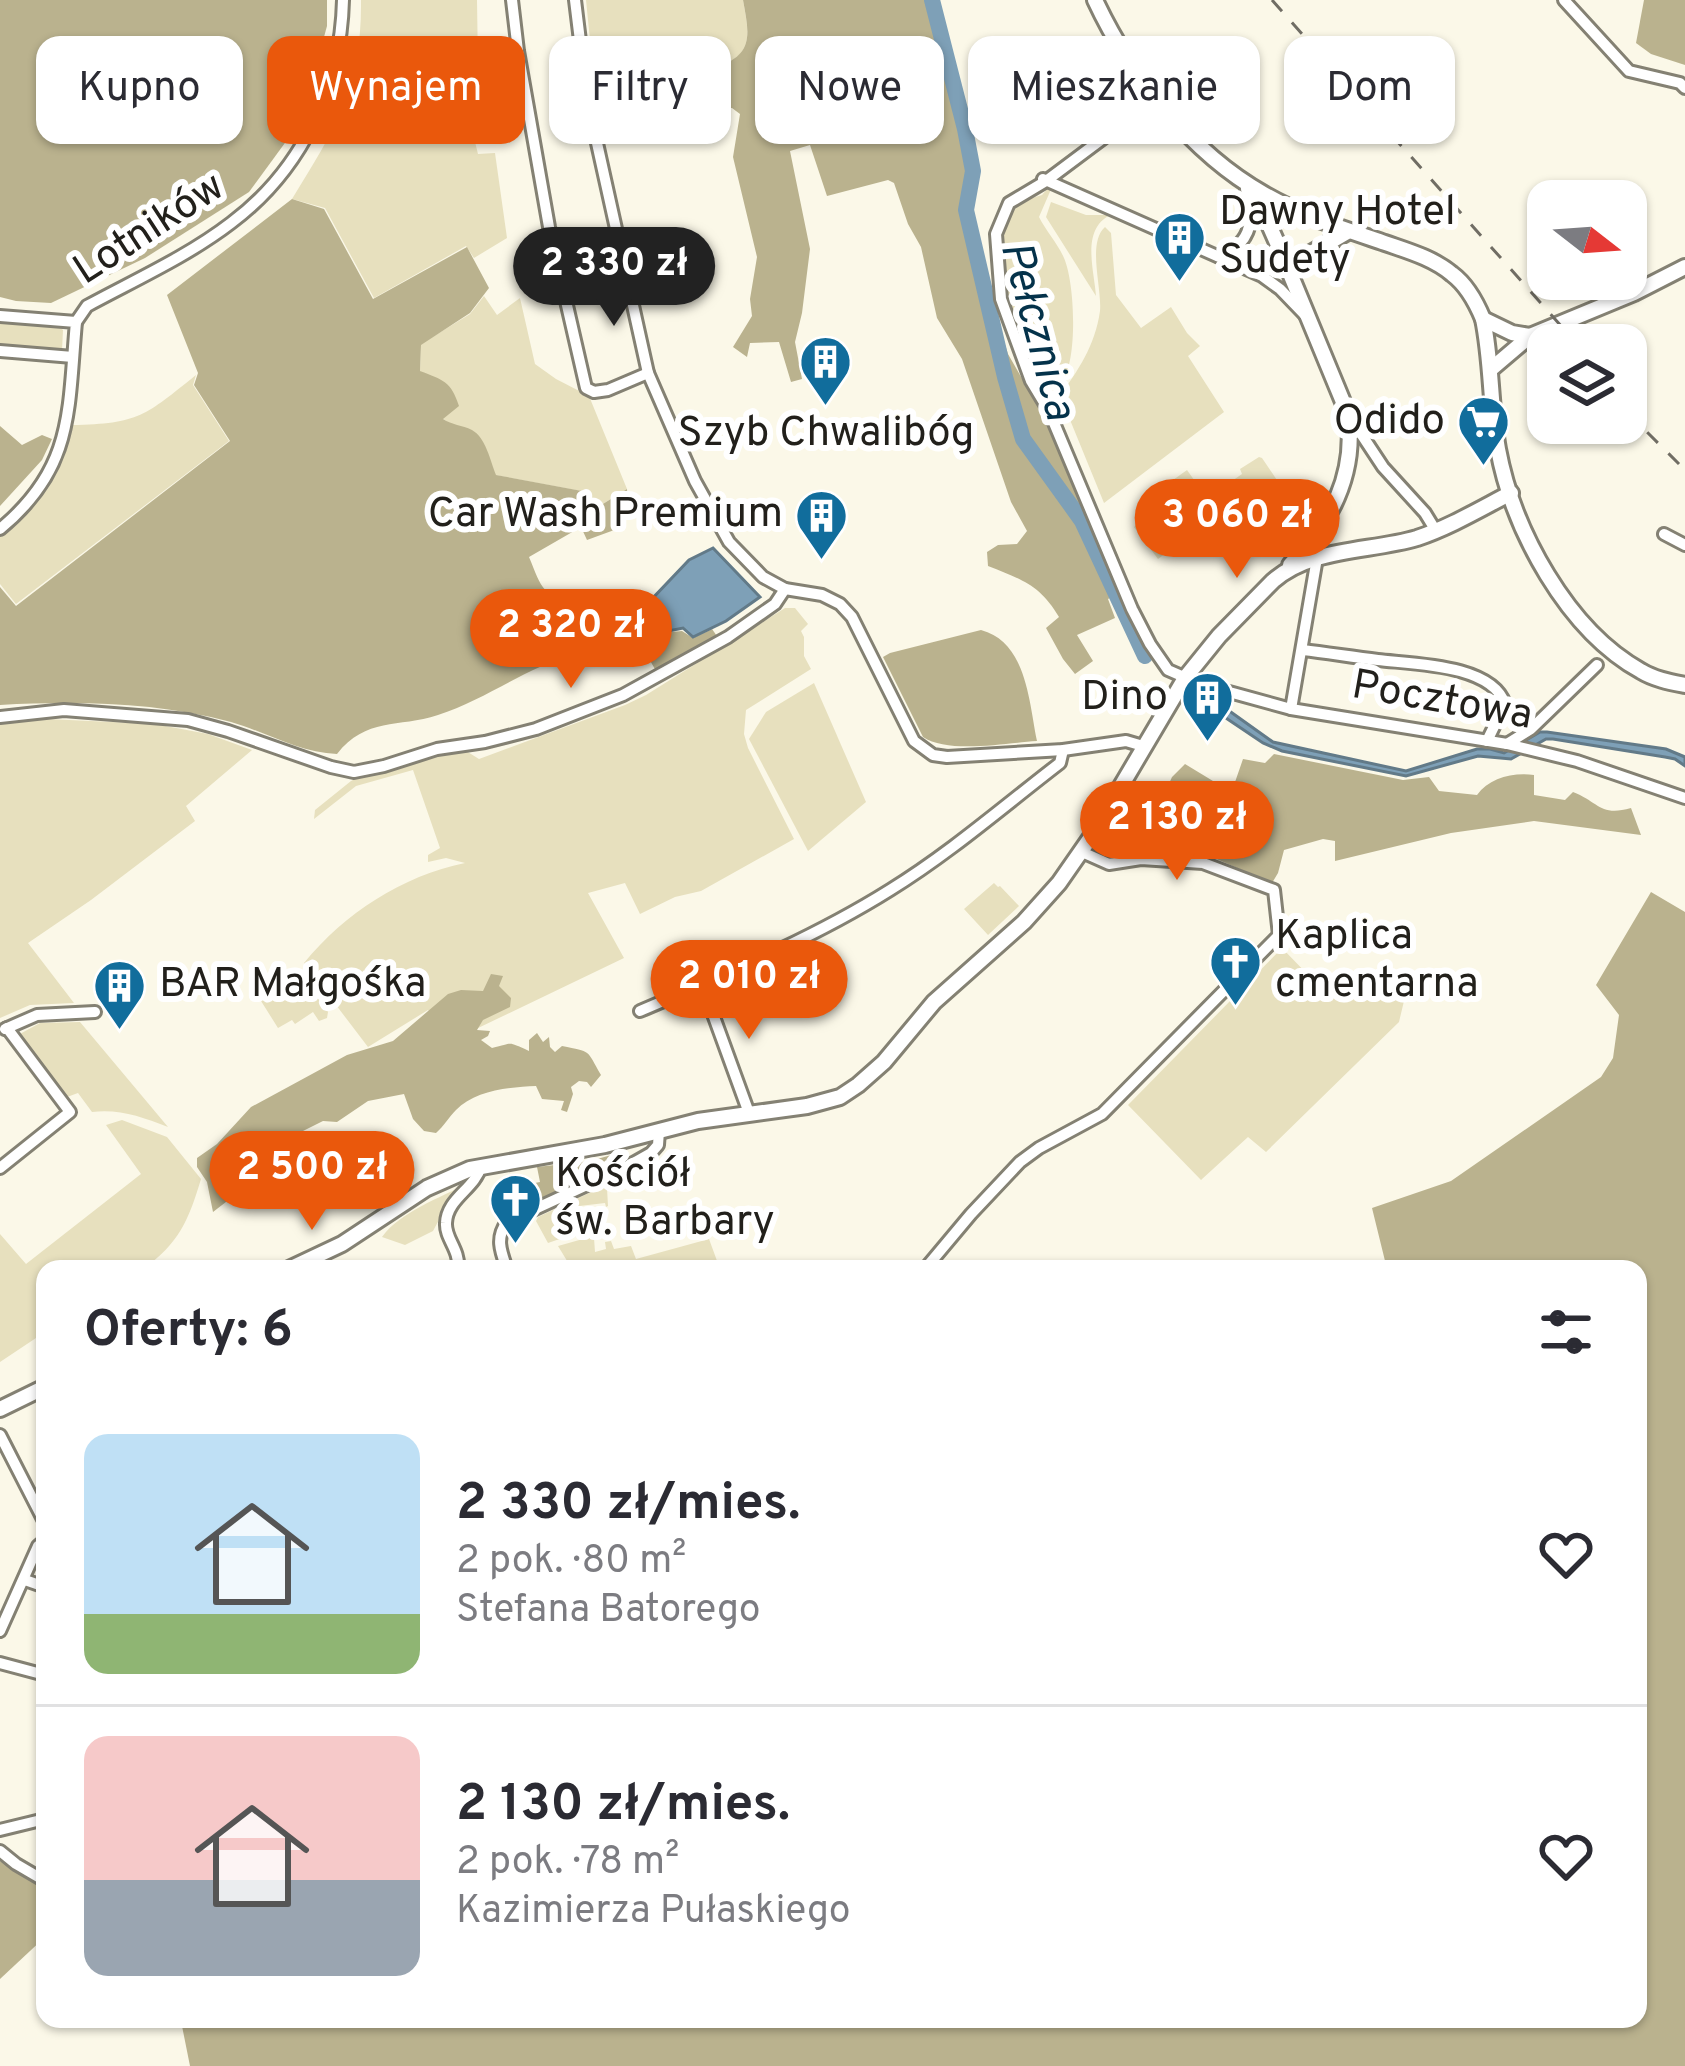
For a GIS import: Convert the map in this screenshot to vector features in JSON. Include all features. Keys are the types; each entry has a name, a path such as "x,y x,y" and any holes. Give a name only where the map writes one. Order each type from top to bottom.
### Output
{"main road":[{"path":"1095,0 1115,36"},
{"path":"1199,144 1238,177 1282,204 1419,255 1446,269 1465,287 1483,319 1498,448 1511,494 1540,562 1584,626 1606,647 1639,670 1685,686"},
{"path":"309,1260 342,1244 427,1188 481,1166 572,1152 840,1096 867,1078 924,1012 1039,907 1082,852 1185,678 1223,631 1323,528 1343,482 1351,442 1348,414 1263,212 1238,177"},
{"path":"1287,267 1349,231"},
{"path":"1559,324 1685,267"},
{"path":"1483,319 1527,336"},
{"path":"1490,370 1527,339"},
{"path":"1282,573 1317,558 1436,531 1511,494"},
{"path":"0,1409 36,1391"}],"street":[{"name":"Lotników","path":"76,322 87,306 227,227 272,186 313,127 332,80 343,0"},
{"path":"512,0 549,227 586,388 608,390 648,373"},
{"path":"575,0 587,98 648,373 695,481 728,542 763,577 785,589 822,596 852,616 914,741 933,755 1063,750 1126,741 1144,746"},
{"path":"1564,0 1629,71 1685,88"},
{"path":"1092,144 1009,203 996,234 1001,299 1031,381 1049,411 1132,609 1168,670 1185,678"},
{"path":"1043,179 1262,276 1308,319"},
{"path":"1218,256 1245,241 1252,221 1252,194"},
{"path":"1262,276 1287,267"},
{"path":"0,316 76,322 68,421 56,462 23,510 0,529"},
{"path":"0,351 73,357"},
{"path":"1348,414 1382,467 1436,531"},
{"path":"1291,709 1323,528"},
{"path":"1664,534 1685,545"},
{"path":"0,717 46,710 188,720 354,772 536,729 631,692 728,637 775,604 785,589"},
{"path":"1303,650 1425,663 1478,678 1493,686 1504,704 1486,741"},
{"path":"1510,744 1597,665"},
{"name":"Pocztowa","path":"1185,678 1291,709 1510,744 1685,798"},
{"path":"640,1011 842,917 916,873 1060,763 1063,750"},
{"path":"933,1260 1021,1162 1102,1114 1279,934 1275,890 1203,862 1109,863 1082,852"},
{"path":"702,984 749,1114"},
{"path":"0,1168 70,1112 3,1029 37,1016 95,1012"},
{"path":"504,1260 499,1242 507,1222 651,1153 658,1145 659,1131"},
{"path":"459,1260 446,1220 450,1206 477,1180 481,1166"},
{"path":"0,1435 36,1505"},
{"path":"0,1631 36,1551"},
{"path":"25,1580 36,1584"},
{"path":"0,1664 36,1673"},
{"path":"0,1830 36,1821"},
{"path":"0,1851 36,1876"}],"shaded area":[{"path":"0,0 327,0 324,36 267,36 267,144 284,144 249,192 145,258 51,303 0,297"},
{"path":"361,0 477,0 478,36 359,36"},
{"path":"586,0 743,0 746,42 731,61 731,36 590,36"},
{"path":"743,0 938,0 968,126 968,144 972,144 978,168 967,205 968,229 1008,354 1053,433 1118,594 1108,599 1115,618 1077,635 1093,661 1075,674 1046,628 1059,617 1052,606 1030,585 988,566 987,552 998,545 1017,544 1027,531 1011,502 962,359 937,318 921,247 894,183 888,180 827,196 810,145 790,151 810,249 795,342 802,379 791,382 779,342 750,343 747,357 733,347 752,316 757,257 733,157 740,114 731,108 731,61 743,49 747,33"},
{"path":"1644,0 1685,0 1685,65 1651,54 1636,43"},
{"path":"324,144 476,144 478,154 495,153 507,238 474,258 466,246 374,298 325,208 292,199"},
{"path":"1050,186 1039,217 1064,258 1073,321 1067,371 1058,386 1045,391 1035,381 1016,323 1004,277 1001,236 1016,203 1042,195"},
{"path":"292,199 324,209 373,299 467,247 489,288 470,313 421,345 420,371 445,383 459,406 443,419 481,438 496,475 582,491 598,507 627,489 628,507 617,529 587,540 581,527 529,557 541,584 558,597 580,599 583,617 600,623 608,612 644,606 662,633 682,631 693,638 712,629 719,639 656,671 648,657 639,655 602,650 575,654 438,715 359,734 337,754 174,710 87,703 0,705 0,587 16,606 230,441 194,385 198,373 167,295"},
{"path":"1051,202 1086,215 1110,215 1092,240 1096,296 1046,217"},
{"path":"1105,227 1111,233 1116,295 1141,328 1171,307 1200,346 1188,356 1224,412 1104,503 1058,398 1085,358 1098,324 1096,254"},
{"path":"484,296 497,315 520,298 535,364 589,396 627,489 598,507 581,491 495,475 484,444 473,431 442,418 420,371 421,344 470,314"},
{"path":"0,322 61,328 62,350 0,347"},
{"path":"196,375 193,385 229,441 16,604 0,584 0,536 46,487 72,425 140,415"},
{"path":"0,426 22,445 42,435 52,439 42,460 0,506"},
{"path":"1259,457 1283,489 1284,505 1316,499 1309,518 1287,519 1286,508 1244,511 1236,502 1214,518 1194,523 1197,530 1158,559 1134,527 1173,498 1166,485 1187,470 1212,499 1242,474 1240,469"},
{"path":"785,608 795,608 808,624 801,631 811,669 746,710 744,734 794,839 701,891 640,914 625,883 588,893 624,958 451,1041 428,1010 368,1047 304,963 376,899 419,877 465,863 446,858 428,862 428,855 440,848 413,770 356,786 314,819 315,810 361,776 463,749 479,759 625,705"},
{"path":"981,630 1008,647 1017,660 1037,741 962,746 923,737 883,657"},
{"path":"814,683 866,802 808,851 749,739 766,712"},
{"path":"26,718 155,724 208,734 252,750 186,806 195,821 28,943 74,1003 30,1005 0,1018 0,724"},
{"path":"1274,754 1403,780 1429,777 1439,791 1477,795 1502,778 1534,775 1534,795 1565,800 1573,792 1606,810 1631,808 1641,835 1534,821 1451,833 1335,861 1335,841 1323,839 1284,850 1272,883 1205,854 1163,797 1172,777 1185,764 1213,781 1234,785 1243,759 1265,763"},
{"path":"994,883 1019,906 988,935 964,909"},
{"path":"1651,892 1685,912 1685,2066 190,2066 182,2028 1647,2028 1647,1260 1385,1260 1372,1208 1451,1181 1601,1077 1613,1058 1619,1015 1596,985"},
{"path":"1282,948 1312,979 1388,983 1404,1001 1399,1022 1266,1152 1248,1137 1201,1180 1128,1105"},
{"path":"296,969 328,1012 327,1018 319,1021 313,1012 278,1028 256,993"},
{"path":"491,974 503,976 499,986 511,998 510,1007 483,1020 477,1030 490,1031 481,1040 492,1048 510,1044 529,1051 529,1040 537,1033 543,1042 549,1037 555,1052 562,1046 587,1053 601,1075 591,1087 579,1081 571,1087 567,1112 561,1110 564,1101 542,1099 536,1086 505,1089 464,1103 436,1133 424,1131 413,1119 404,1094 368,1101 337,1122 323,1121 289,1138 261,1175 213,1212 197,1158 251,1107 347,1055 393,1041 448,994 483,991"},
{"path":"80,1022 168,1127 122,1113 92,1112 78,1093 67,1097 18,1035 40,1023"},
{"path":"122,1120 167,1137 201,1179 187,1218 154,1260 36,1260 36,1338 0,1362 0,1234 26,1264 141,1174 106,1125"},
{"path":"622,1152 626,1164 506,1215 494,1202 508,1190 540,1182 537,1167"},
{"path":"468,1183 447,1205 433,1231 405,1245 382,1237 410,1213"},
{"path":"604,1186 608,1206 571,1207 573,1224 582,1224 583,1231 548,1243 538,1217"},
{"path":"590,1237 595,1252 606,1249 605,1242 611,1241 614,1249 631,1246 636,1259 709,1239 717,1260 567,1260 558,1246"},
{"path":"0,1861 36,1883 36,1945 0,1979"}],"water":[{"path":"713,548 760,597 693,637 683,628 663,632 650,618 651,600 689,560"},
{"path":"1221,705 1273,742 1406,771 1477,749 1504,753 1540,732 1666,749 1685,757 1685,766 1665,757 1546,739 1511,759 1478,756 1406,776 1282,751 1217,712"}],"waterway":[{"name":"Pełcznica","path":"932,0 973,171 966,210 1023,439 1082,521 1145,656"}],"railway":[{"path":"1272,0 1559,324"},
{"path":"1647,432 1685,470"}],"place":[{"name":"Dawny Hotel Sudety","path":"1180,283"},
{"name":"Szyb Chwalibóg","path":"826,408"},
{"name":"Odido","path":"1484,468"},
{"name":"Car Wash Premium","path":"822,561"},
{"name":"Dino","path":"1207,744"},
{"name":"Kaplica cmentarna","path":"1236,1007"},
{"name":"BAR Małgośka","path":"120,1031"},
{"name":"Kościół św. Barbary","path":"516,1245"}]}
